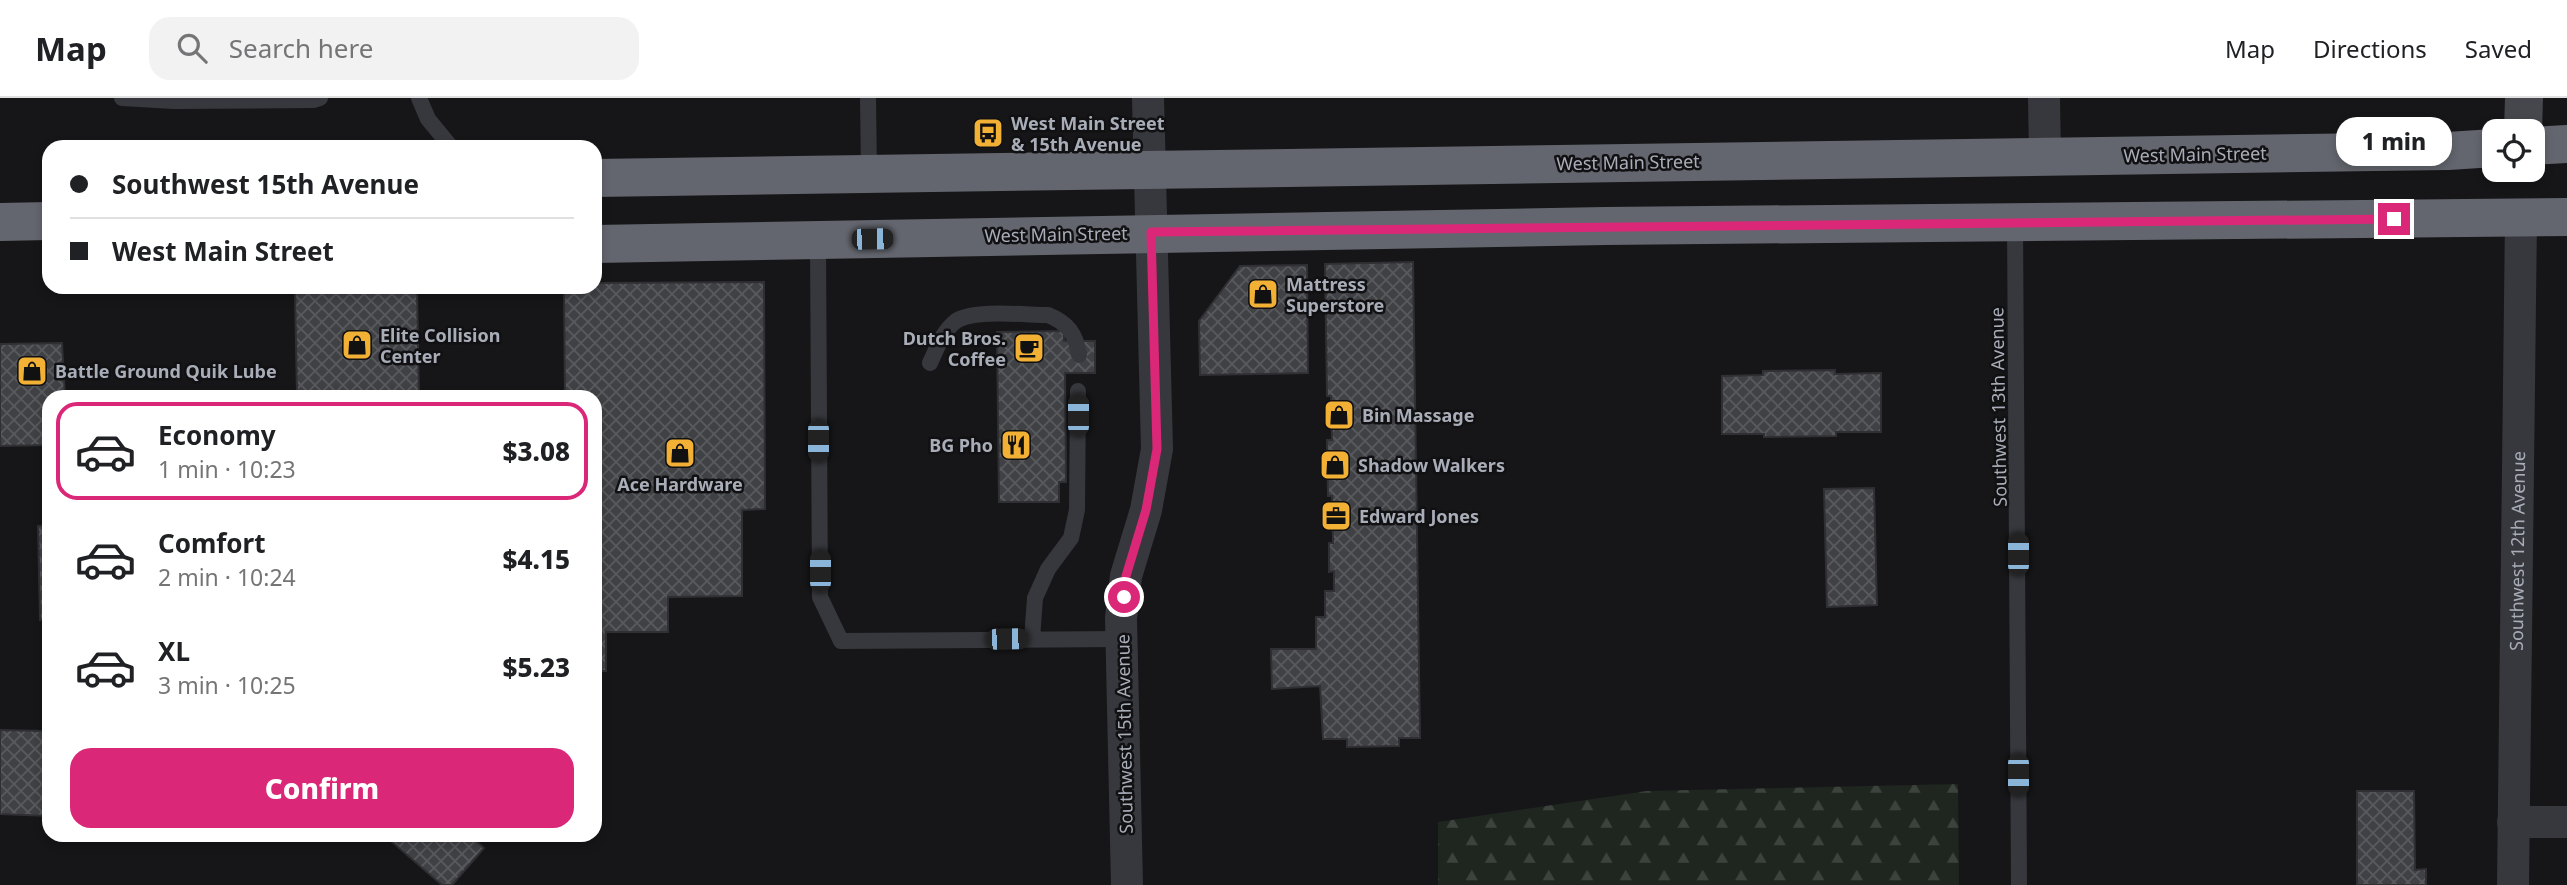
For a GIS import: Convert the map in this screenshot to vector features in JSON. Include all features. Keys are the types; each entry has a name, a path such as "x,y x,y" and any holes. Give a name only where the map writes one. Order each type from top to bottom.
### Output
{"highway":[{"path":"2545,145 2567,144"},
{"name":"West Main Street","path":"602,178 2482,149"},
{"name":"West Main Street","path":"602,244 1151,232 2567,217"},
{"path":"0,222 42,221"}],"street":[{"name":"Southwest 15th Avenue","path":"1127,885 1121,618 1126,576 1146,510 1157,449 1149,98"},
{"path":"2044,98 2045,155"},
{"path":"2524,98 2524,119"},
{"name":"Southwest 12th Avenue","path":"2513,885 2521,218"},
{"path":"2512,822 2567,822"}],"lane":[{"path":"122,98 174,101 320,98"},
{"path":"419,98 428,119 445,140"},
{"path":"868,98 869,173"},
{"name":"Southwest 13th Avenue","path":"2015,222 2019,885"},
{"path":"818,241 820,597 841,640 1122,639"},
{"path":"930,363 942,337 957,321 971,315 1048,315 1069,328 1076,339 1079,355"},
{"path":"1032,639 1035,598 1048,569 1071,538 1077,510 1078,391"}],"green space":[{"path":"1958,784 1959,885 1438,885 1438,822 1647,791"}],"building":[{"path":"1413,262 1420,738 1399,738 1399,746 1347,747 1347,739 1323,739 1320,686 1272,689 1271,649 1316,649 1316,617 1325,617 1325,591 1334,591 1334,571 1329,572 1329,543 1333,543 1332,496 1328,496 1327,440 1332,440 1331,396 1327,396 1325,264"},
{"name":"Mattress Superstore","path":"1307,265 1308,373 1200,375 1199,321 1240,266"},
{"name":"Ace Hardware","path":"764,282 765,509 742,510 742,596 668,597 668,632 606,632 606,671 602,671 602,390 565,390 564,294 602,294 602,283"},
{"name":"Elite Collision Center","path":"295,294 417,294 419,390 297,390"},
{"path":"1064,331 1064,341 1095,341 1095,373 1065,373 1066,482 1059,482 1059,502 999,502 997,332"},
{"name":"Battle Ground Quik Lube","path":"62,343 65,390 42,390 42,445 0,446 0,344"},
{"path":"1835,370 1835,374 1881,373 1881,432 1764,437 1764,434 1722,434 1722,376 1763,375 1763,371"},
{"path":"1874,488 1877,605 1827,607 1824,489"},
{"path":"38,526 42,526 42,620"},
{"path":"0,730 42,731 42,816 0,814"},
{"path":"2357,791 2414,791 2415,870 2426,869 2426,885 2357,885"},
{"path":"392,842 477,842 484,848 452,885 442,885"}],"place":[{"name":"West Main Street & 15th Avenue","path":"988,133"},
{"name":"Mattress Superstore","path":"1263,294"},
{"name":"Elite Collision Center","path":"357,345"},
{"name":"Dutch Bros. Coffee","path":"1029,348"},
{"name":"Battle Ground Quik Lube","path":"32,371"},
{"name":"Bin Massage","path":"1339,415"},
{"name":"BG Pho","path":"1016,445"},
{"name":"Ace Hardware","path":"680,453"},
{"name":"Shadow Walkers","path":"1335,465"},
{"name":"Edward Jones","path":"1336,516"}],"route":[{"path":"1124,597 1126,576 1146,510 1157,449 1151,232 2394,219"}]}
